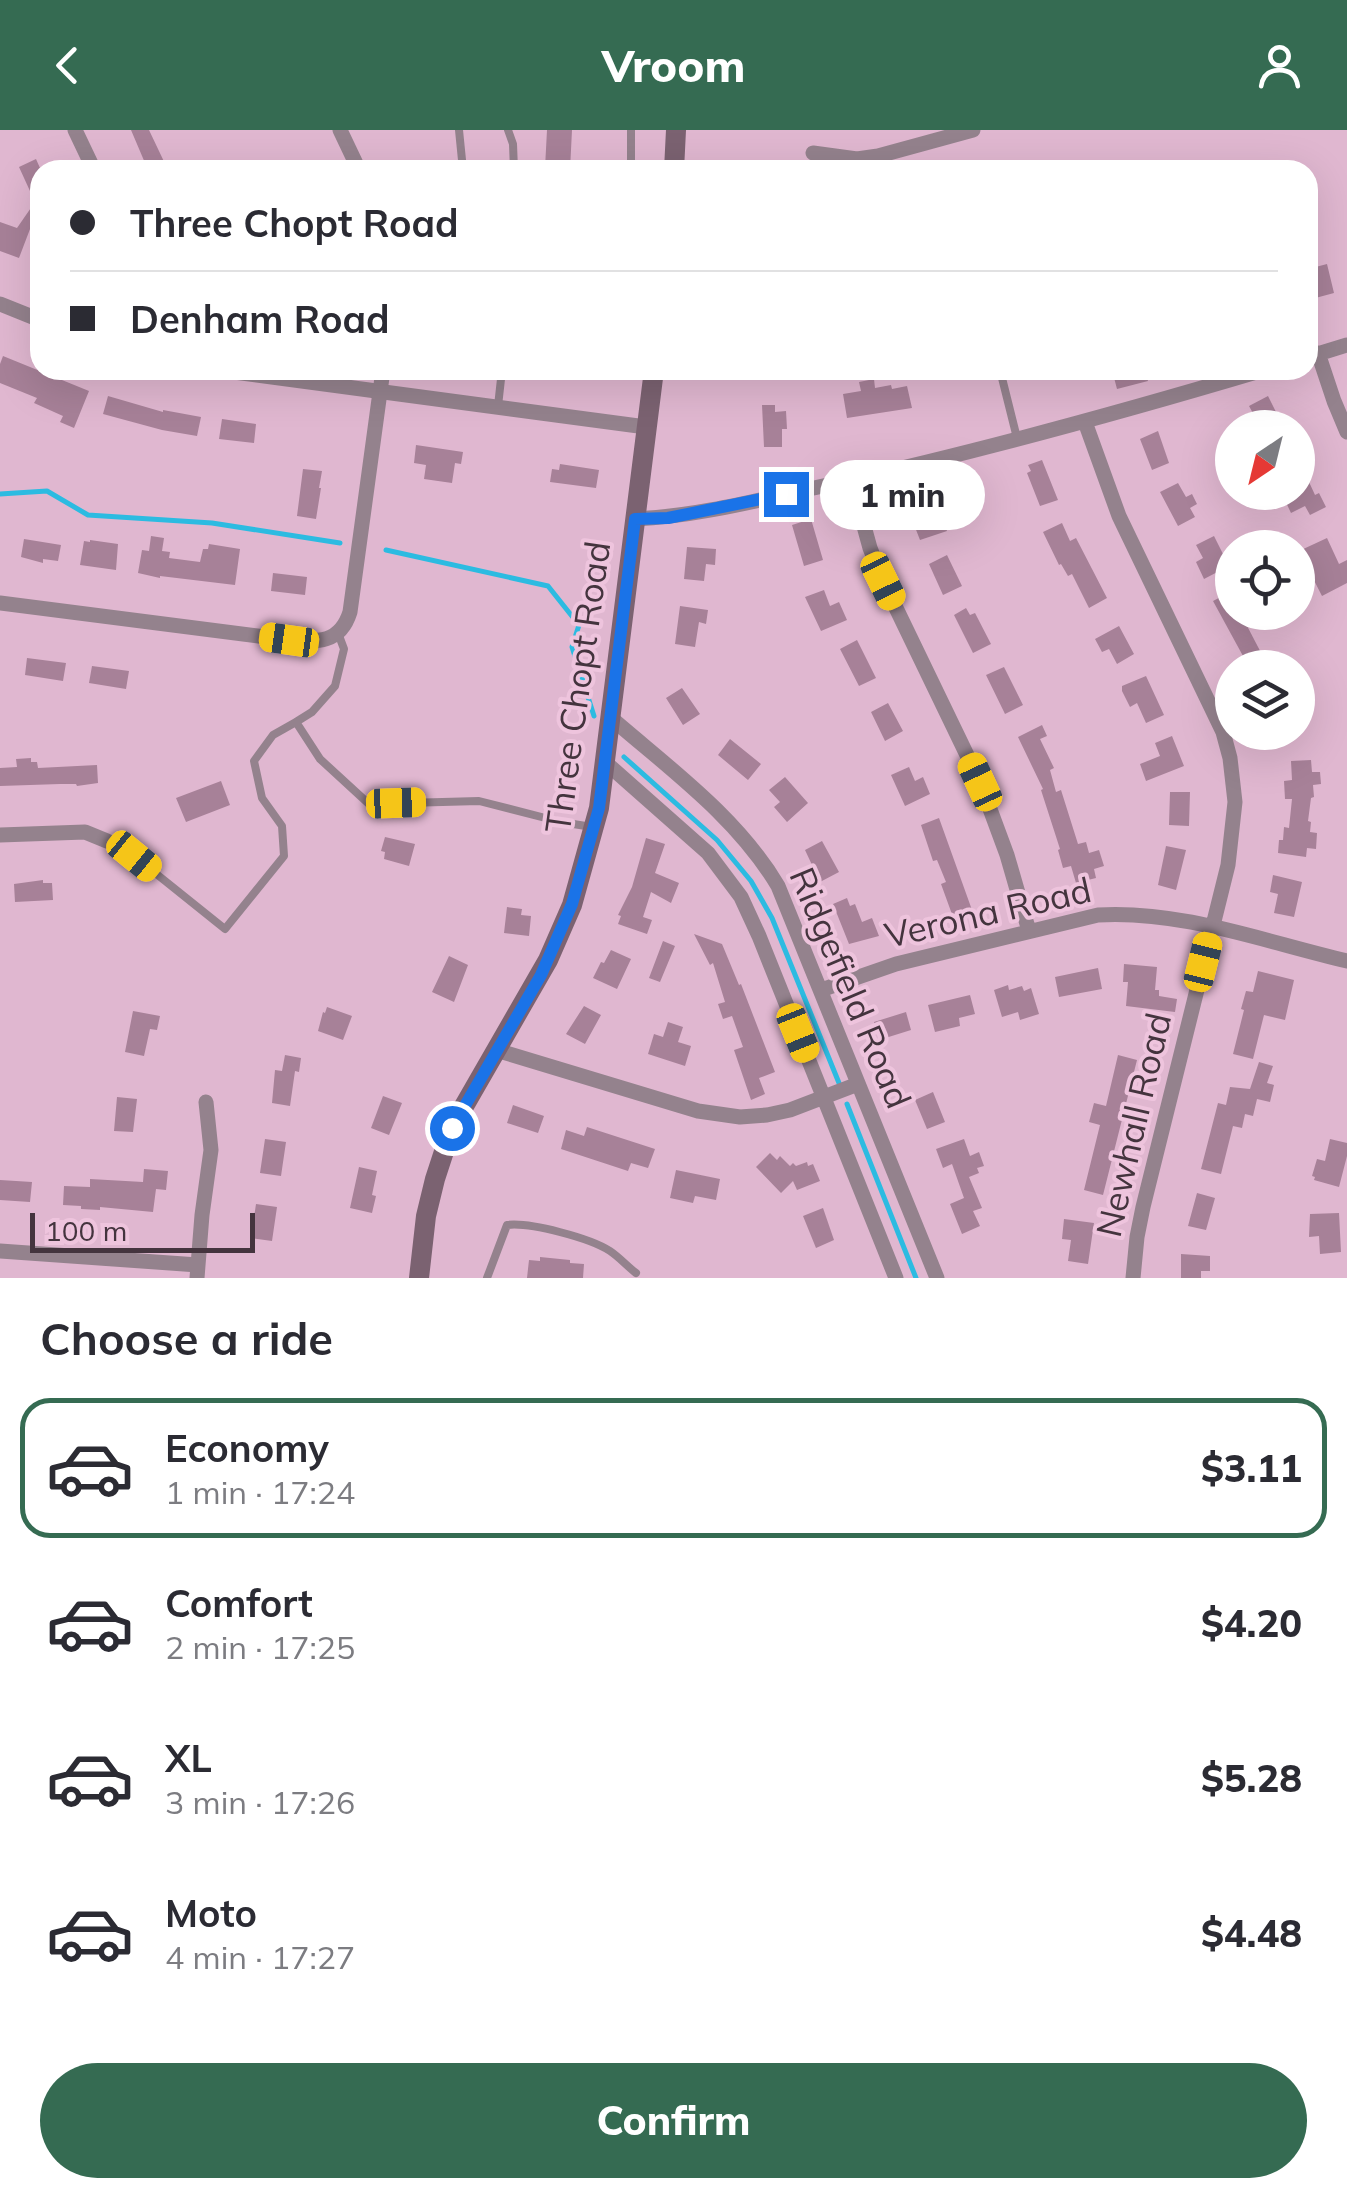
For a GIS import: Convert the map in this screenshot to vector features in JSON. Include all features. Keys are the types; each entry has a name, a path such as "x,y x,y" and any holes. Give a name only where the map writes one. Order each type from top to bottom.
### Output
{"main road":[{"path":"674,160 676,130"},
{"name":"Three Chopt Road","path":"418,1278 426,1216 452,1128 548,960 572,904 599,808 653,380"}],"street":[{"path":"75,130 89,160"},
{"path":"340,130 354,160"},
{"path":"813,154 851,159 878,156 973,130"},
{"path":"0,304 30,316"},
{"path":"1318,354 1347,345"},
{"path":"1318,366 1347,432"},
{"path":"296,380 646,427"},
{"path":"0,603 289,640 318,641 338,633 350,612 382,380"},
{"path":"635,519 668,518 851,480 1017,440 1229,380"},
{"name":"Newhall Road","path":"1084,422 1110,496 1216,715 1235,787 1234,832 1228,865 1140,1222 1134,1278"},
{"path":"851,480 883,581 980,782 1029,931"},
{"name":"Ridgefield Road","path":"610,717 724,816 762,859 778,886 936,1278"},
{"name":"Ridgefield Road","path":"605,762 690,836 741,897 896,1278"},
{"path":"0,836 85,832 108,841"},
{"name":"Verona Road","path":"821,990 896,964 1114,914 1148,914 1347,961"},
{"path":"496,1050 716,1115 740,1117 790,1110 858,1084"},
{"path":"0,1251 197,1271 211,1150 206,1102"}],"lane":[{"path":"459,130 462,160"},
{"path":"508,130 514,160"},
{"path":"631,130 631,160"},
{"path":"498,406 501,380"},
{"path":"1002,380 1017,440"},
{"path":"134,856 225,929 284,856 282,826 262,798 254,761 273,735 312,712 335,686 344,649 338,633"},
{"path":"296,722 320,759 369,804 479,801 594,827"},
{"path":"487,1278 507,1225 522,1223 608,1250 636,1273"}],"building":[{"path":"131,130 149,130 163,160 144,160"},
{"path":"547,130 572,130 570,160 545,160"},
{"path":"30,162 30,191 19,167"},
{"path":"30,209 30,229 19,258 0,251 0,222 17,228"},
{"path":"1327,264 1334,293 1318,297 1318,266"},
{"path":"3,356 30,367 30,380 62,380 89,391 74,428 60,422 63,416 34,403 37,398 0,383"},
{"path":"874,380 875,388 907,386 912,408 847,418 843,394 861,391 859,382"},
{"path":"1115,380 1148,380 1148,381 1117,389"},
{"path":"108,396 163,412 201,417 197,436 103,414"},
{"path":"1268,396 1275,410 1251,410 1249,406"},
{"path":"762,405 775,405 775,412 786,411 782,447 764,447"},
{"path":"222,419 256,424 254,443 219,439"},
{"path":"1158,431 1169,463 1152,470 1140,439"},
{"path":"416,445 463,452 461,464 455,463 452,483 424,479 426,465 414,463"},
{"path":"1042,460 1058,500 1040,506 1027,473 1031,471 1028,465"},
{"path":"560,464 599,470 596,488 550,482 552,469 559,470"},
{"path":"303,469 322,471 316,519 297,516"},
{"path":"1178,483 1186,497 1192,494 1197,504 1190,508 1195,517 1178,526 1160,492"},
{"path":"1319,493 1326,507 1310,515 1307,510 1315,510 1315,495"},
{"path":"936,496 947,531 920,540 913,522 922,519 916,502"},
{"path":"811,519 823,560 804,566 792,525"},
{"path":"1062,523 1070,541 1076,538 1107,598 1089,608 1072,574 1068,576 1059,565 1043,532"},
{"path":"151,536 164,538 162,551 170,552 169,558 200,562 203,549 208,549 209,544 240,549 235,585 138,573 142,550 149,551"},
{"path":"1215,538 1215,573 1204,579 1196,562 1203,558 1196,545"},
{"path":"1327,538 1339,564 1347,560 1347,583 1322,596 1315,582 1315,544"},
{"path":"24,539 61,545 58,561 43,559 43,563 21,557"},
{"path":"84,541 118,544 116,570 80,565"},
{"path":"687,547 716,549 715,565 706,564 704,581 684,579"},
{"path":"947,555 962,586 943,595 929,564"},
{"path":"273,573 307,577 305,595 271,591"},
{"path":"824,590 830,606 839,602 847,620 821,631 805,597"},
{"path":"680,606 708,610 706,624 699,622 695,647 675,644"},
{"path":"966,608 970,615 975,613 991,644 973,653 954,615"},
{"path":"1119,626 1134,654 1117,664 1109,649 1102,652 1095,639"},
{"path":"1229,630 1249,630 1260,650 1240,650"},
{"path":"857,640 876,678 859,686 840,649"},
{"path":"27,658 66,663 63,681 25,675"},
{"path":"92,666 129,671 126,689 89,683"},
{"path":"1004,667 1023,705 1005,714 986,675"},
{"path":"1146,676 1164,715 1146,723 1137,703 1130,707 1122,686"},
{"path":"682,688 700,714 683,725 666,698"},
{"path":"888,703 903,731 885,741 871,712"},
{"path":"1042,725 1047,736 1040,739 1054,768 1050,770 1056,792 1061,790 1078,844 1086,842 1089,853 1099,850 1104,866 1094,869 1096,878 1076,883 1071,866 1063,868 1043,789 1018,737"},
{"path":"1172,736 1184,766 1146,781 1140,764 1160,756 1155,743"},
{"path":"730,739 761,764 748,780 718,755"},
{"path":"31,758 38,768 97,765 98,783 0,786 0,768 17,767 16,759"},
{"path":"1311,760 1312,772 1320,772 1321,784 1313,785 1308,821 1310,832 1317,833 1316,849 1307,848 1306,857 1278,853 1284,827 1289,828 1292,799 1285,799 1284,781 1292,780 1291,761"},
{"path":"909,767 915,781 923,777 930,794 905,806 891,775"},
{"path":"785,777 808,803 787,822 774,807 780,802 769,790"},
{"path":"221,781 230,805 186,822 176,798"},
{"path":"1170,792 1190,792 1189,826 1169,825"},
{"path":"939,818 972,910 953,917 941,884 946,882 937,860 933,861 921,825"},
{"path":"385,837 415,844 409,866 384,859 385,852 381,851"},
{"path":"646,838 665,844 655,873 679,883 671,903 651,892 643,917 652,920 647,934 618,924"},
{"path":"822,841 839,872 820,882 805,850"},
{"path":"1166,846 1186,850 1176,890 1158,885"},
{"path":"1273,875 1302,882 1294,917 1274,913 1278,894 1270,892"},
{"path":"43,880 52,883 53,900 15,902 14,884"},
{"path":"847,898 850,906 855,904 862,922 872,918 879,936 849,944 833,904"},
{"path":"507,907 522,909 521,915 531,916 529,936 504,933"},
{"path":"694,934 722,944 775,1072 759,1078 765,1094 751,1100 734,1050 743,1047 732,1016 723,1019 718,1004 725,1002 713,963 710,965"},
{"path":"663,941 675,946 660,982 649,978"},
{"path":"611,950 631,959 617,989 593,978"},
{"path":"449,956 468,965 454,1002 432,992"},
{"path":"1124,964 1157,967 1155,990 1159,990 1159,996 1177,999 1175,1012 1126,1006 1128,982 1123,982"},
{"path":"1098,968 1102,989 1059,997 1055,977"},
{"path":"1258,971 1294,980 1285,1020 1264,1015 1253,1059 1233,1054 1246,991 1253,992"},
{"path":"1008,985 1009,990 1031,988 1039,1014 1020,1020 1018,1012 1002,1017 994,990"},
{"path":"970,995 975,1014 959,1018 960,1026 935,1032 928,1005"},
{"path":"584,1006 601,1015 585,1044 566,1034"},
{"path":"327,1007 352,1016 343,1040 318,1031"},
{"path":"133,1011 160,1016 157,1030 150,1029 144,1056 125,1052"},
{"path":"906,1012 911,1030 879,1040 874,1022"},
{"path":"668,1022 683,1027 678,1042 691,1046 685,1066 648,1054 654,1034 663,1037"},
{"path":"285,1055 301,1058 290,1106 272,1103 275,1070 282,1071"},
{"path":"1118,1055 1137,1060 1103,1195 1084,1190 1100,1125 1089,1122 1094,1103 1106,1106"},
{"path":"1259,1062 1273,1066 1267,1083 1274,1085 1270,1102 1257,1099 1253,1116 1245,1114 1242,1128 1233,1126 1221,1174 1201,1169 1218,1103 1226,1105 1230,1087 1250,1089"},
{"path":"933,1092 945,1122 927,1129 915,1100"},
{"path":"383,1096 402,1103 389,1135 371,1128"},
{"path":"117,1097 137,1099 133,1132 114,1131"},
{"path":"513,1105 544,1116 538,1133 507,1123"},
{"path":"587,1127 655,1149 648,1168 631,1163 628,1171 561,1149 566,1130 584,1136"},
{"path":"265,1139 286,1142 281,1176 260,1173"},
{"path":"964,1139 970,1156 979,1152 984,1166 969,1177 982,1208 973,1211 980,1226 962,1234 950,1204 964,1198 952,1164 943,1168 936,1149"},
{"path":"1330,1139 1347,1143 1339,1187 1312,1176 1317,1159 1325,1161"},
{"path":"770,1153 790,1166 813,1164 820,1181 797,1190 793,1181 781,1193 756,1167"},
{"path":"359,1167 377,1171 372,1213 350,1208"},
{"path":"144,1169 168,1171 166,1190 156,1189 153,1212 63,1205 64,1186 90,1187 90,1179 143,1182"},
{"path":"676,1170 720,1179 716,1200 695,1196 693,1203 670,1198"},
{"path":"0,1180 32,1182 30,1202 0,1200"},
{"path":"1197,1193 1215,1198 1206,1230 1188,1226"},
{"path":"256,1204 277,1207 272,1241 251,1238"},
{"path":"823,1208 834,1240 816,1248 803,1216"},
{"path":"1339,1213 1341,1252 1320,1254 1319,1236 1309,1237 1310,1214"},
{"path":"1064,1219 1094,1223 1088,1264 1068,1261 1071,1240 1062,1239"},
{"path":"1181,1254 1210,1256 1210,1271 1201,1271 1201,1278 1181,1278"},
{"path":"540,1257 584,1264 583,1278 527,1278 529,1260 540,1261"}],"waterway":[{"path":"0,494 47,491 88,515 212,523 340,543"},
{"path":"386,550 548,586 579,625 572,647 594,716"},
{"path":"624,757 717,840 751,881 772,918 839,1083"},
{"path":"847,1104 916,1278"}],"route":[{"path":"452,1128 541,975 572,904 588,852 599,808 635,519 668,518 786,494"}]}
